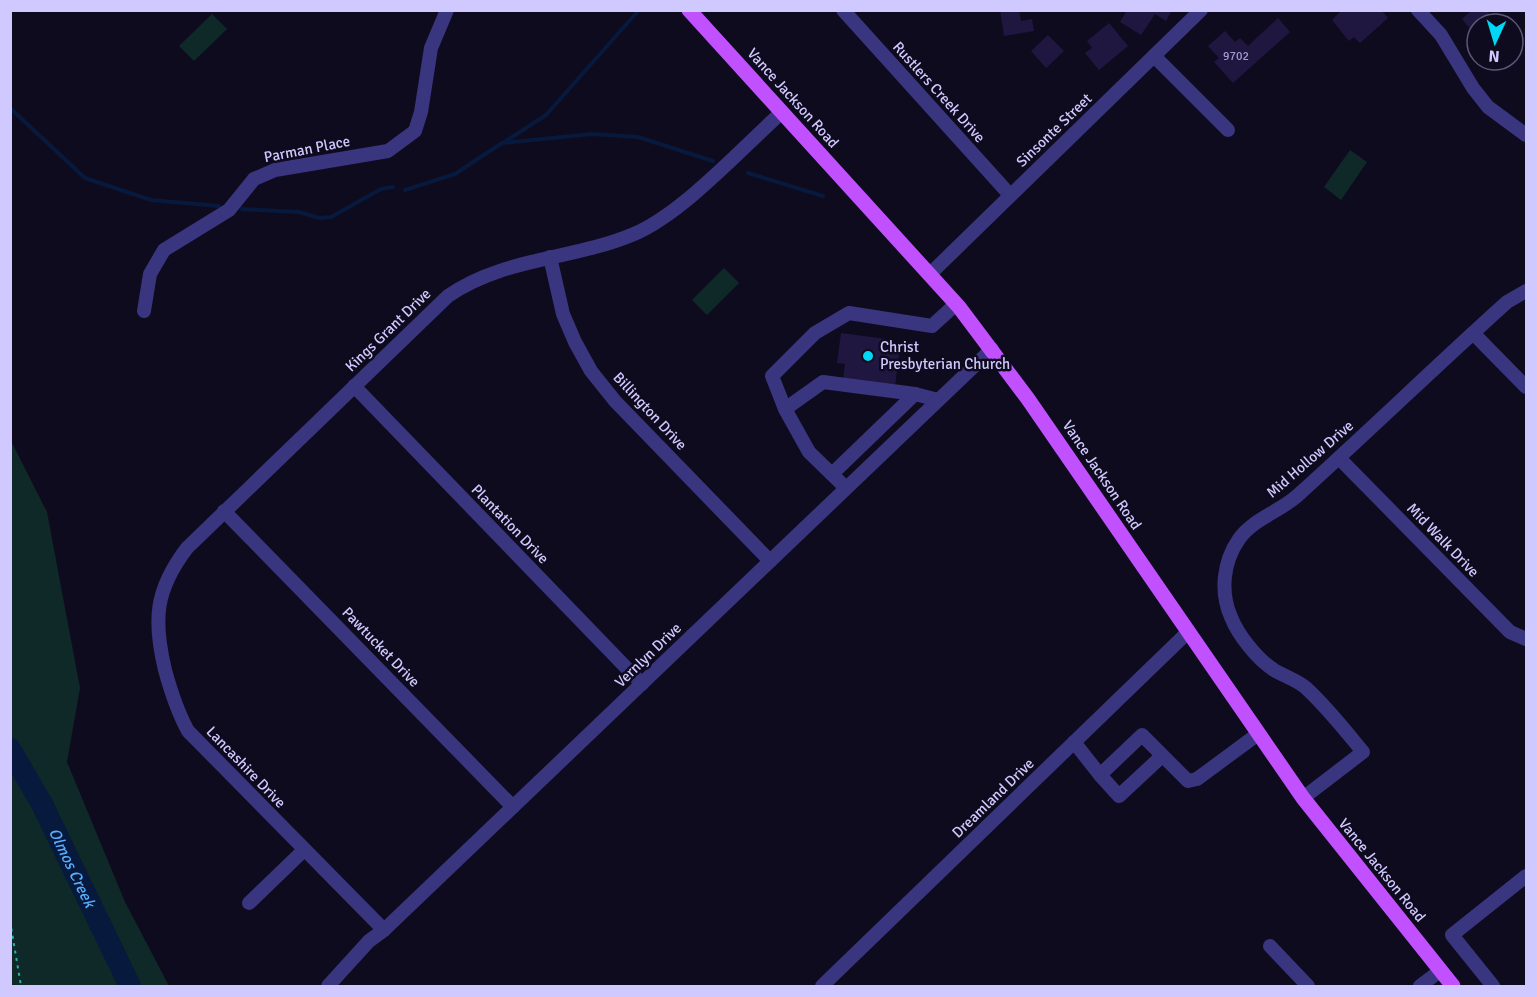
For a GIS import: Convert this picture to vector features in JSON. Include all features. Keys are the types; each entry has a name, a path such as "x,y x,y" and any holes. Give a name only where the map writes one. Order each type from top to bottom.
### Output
{"main road":[{"name":"Vance Jackson Road","path":"689,10 956,303 992,349 1303,798 1453,987"}],"street":[{"name":"Parman Place","path":"144,311 150,274 164,250 229,210 254,179 275,170 388,151 415,131 421,112 431,48 447,10"},
{"name":"Rustlers Creek Drive","path":"843,10 1010,195"},
{"name":"Sinsonte Street","path":"930,274 1201,10"},
{"path":"1418,10 1451,49 1473,88 1498,115 1527,135"},
{"path":"1154,56 1228,130"},
{"name":"Kings Grant Drive","path":"173,700 157,633 160,598 173,566 187,548 224,511 436,306 461,287 490,273 618,240 652,225 677,207 782,112"},
{"name":"Billington Drive","path":"550,257 563,314 574,342 591,371 615,401 770,561"},
{"name":"Mid Hollow Drive","path":"1303,798 1363,752 1326,706 1302,685 1272,669 1257,655 1231,619 1225,599 1224,577 1239,539 1250,527 1292,500 1473,333 1508,302 1527,291"},
{"path":"846,488 809,452 785,409 772,376 815,333 849,314 932,326 956,303"},
{"path":"1473,333 1527,387"},
{"name":"Vernlyn Drive","path":"328,987 369,941 384,930 992,349"},
{"path":"785,409 823,382 915,394 938,400"},
{"name":"Plantation Drive","path":"354,386 642,684"},
{"path":"832,474 915,394"},
{"path":"892,416 908,429"},
{"name":"Mid Walk Drive","path":"1339,458 1510,632 1527,639"},
{"name":"Pawtucket Drive","path":"224,511 513,807"},
{"name":"Dreamland Drive","path":"822,987 1188,632"},
{"name":"Lancashire Drive","path":"173,700 188,731 200,745 384,930"},
{"path":"1100,776 1142,735 1188,781 1197,779 1258,734"},
{"path":"1074,742 1119,796 1162,756"},
{"path":"249,903 304,850"},
{"path":"1493,987 1452,935 1527,876"},
{"path":"1270,946 1308,987"},
{"path":"1420,987 1440,971"}],"path":[{"path":"10,921 21,987"}],"green space":[{"path":"212,14 227,29 194,61 179,46"},
{"path":"1350,150 1367,162 1341,200 1324,187"},
{"path":"724,268 739,283 707,315 692,300"},
{"path":"11,441 47,512 80,688 67,762 125,902 169,986 11,986"}],"building":[{"path":"1000,10 1019,10 1021,21 1032,19 1034,31 1004,36"},
{"path":"1127,10 1172,10 1166,21 1155,14 1141,35 1120,22"},
{"path":"1342,10 1381,10 1388,18 1360,43 1354,37 1349,41 1332,20"},
{"path":"1486,10 1488,12 1470,12"},
{"path":"1278,18 1290,32 1233,83 1214,62 1219,58 1208,46 1225,31 1235,42 1240,38 1248,46"},
{"path":"1109,23 1128,46 1099,70 1085,53 1092,48 1087,41"},
{"path":"1048,35 1064,51 1046,68 1031,51"},
{"name":"Christ Presbyterian Church","path":"841,333 894,340 894,348 900,348 895,386 843,379 845,364 837,363"}],"waterway":[{"path":"503,143 546,115 639,10"},
{"path":"10,108 85,178 151,200 219,206"},
{"path":"405,190 455,174 502,143 592,134 638,137 713,161"},
{"path":"748,173 823,196"},
{"path":"242,209 299,212 319,218 331,217 381,189 393,187"},
{"name":"Olmos Creek","path":"10,749 42,804 130,986"}],"place":[{"name":"Christ Presbyterian Church","path":"868,356"}]}
